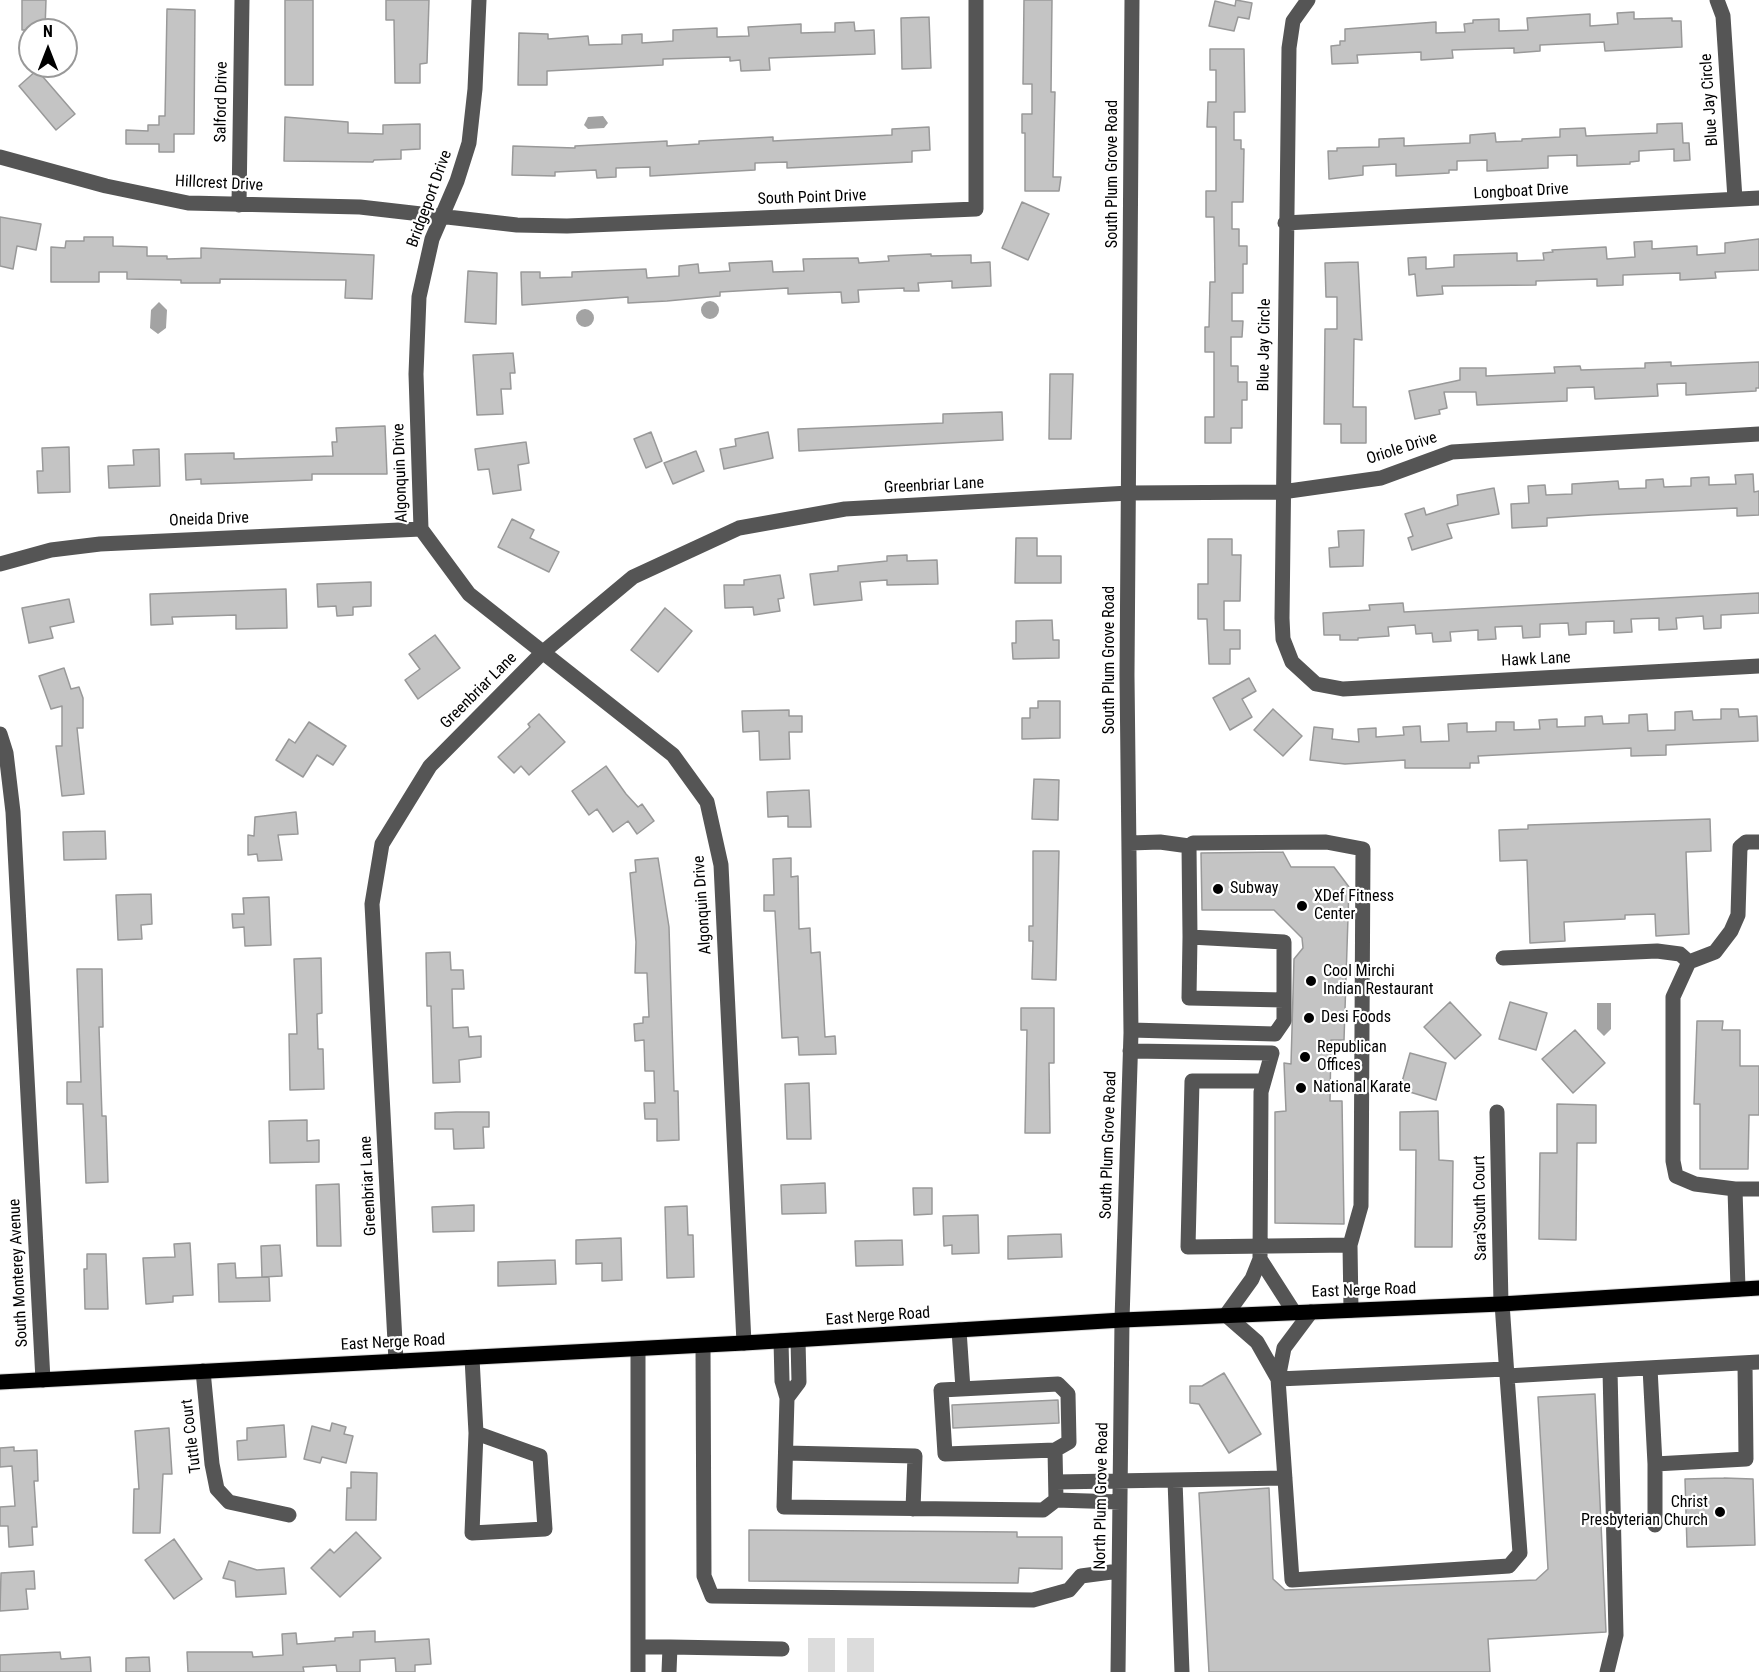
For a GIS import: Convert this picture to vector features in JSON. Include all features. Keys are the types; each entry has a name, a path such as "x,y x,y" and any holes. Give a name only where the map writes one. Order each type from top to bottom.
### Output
{"main road":[{"name":"East Nerge Road","path":"0,1382 744,1344 1122,1320 1501,1304 1759,1288"}],"street":[{"name":"Salford Drive","path":"239,205 242,0"},
{"name":"Bridgeport Drive","path":"416,374 419,297 432,239 457,181 469,143 475,98 479,0"},
{"name":"South Point Drive","path":"441,217 567,226 976,209 976,0"},
{"name":"South Plum Grove Road","path":"1122,1320 1131,1030 1127,675 1132,0"},
{"name":"Blue Jay Circle","path":"1308,0 1297,12 1290,32 1285,223 1283,639 1292,662 1316,684"},
{"name":"Blue Jay Circle","path":"1717,0 1724,16 1735,199"},
{"name":"Hillcrest Drive","path":"0,158 162,199 239,205 360,207 441,217"},
{"name":"Longboat Drive","path":"1285,223 1759,198"},
{"name":"Algonquin Drive","path":"416,374 421,529 470,594 673,755 708,802 721,865 744,1344"},
{"name":"Oriole Drive","path":"1129,493 1282,492 1382,478 1452,452 1759,434"},
{"name":"Greenbriar Lane","path":"396,1361 372,904 382,844 430,766 542,653 633,577 739,528 845,509 1129,493"},
{"name":"Oneida Drive","path":"0,564 51,550 100,544 421,529"},
{"name":"Hawk Lane","path":"1316,684 1343,688 1759,666"},
{"name":"South Monterey Avenue","path":"0,734 6,753 13,812 43,1380"},
{"path":"1130,843 1161,842 1189,846 1193,843 1326,842 1363,849 1361,1206 1350,1245 1351,1310"},
{"path":"1759,842 1746,842 1740,847 1738,915 1731,931 1715,952 1689,962 1673,997 1673,1161 1676,1176 1695,1185 1759,1189"},
{"path":"1189,846 1190,998 1284,1000"},
{"path":"1131,1030 1275,1034 1284,1021 1284,942 1190,937"},
{"path":"1503,958 1657,951 1680,954 1689,962"},
{"path":"1130,1051 1272,1053 1261,1092 1261,1253 1252,1279 1226,1315 1257,1342 1278,1379"},
{"path":"1264,1081 1192,1081 1188,1247 1261,1253 1350,1245"},
{"name":"Sara'South Court","path":"1285,1478 1292,1580 1509,1566 1520,1553 1501,1304 1497,1112"},
{"path":"1735,1189 1738,1289"},
{"path":"1261,1253 1294,1312"},
{"path":"1056,1482 1285,1478 1278,1379 1284,1348 1311,1312"},
{"name":"North Plum Grove Road","path":"1119,1672 1122,1320"},
{"path":"959,1330 963,1389"},
{"path":"787,1398 799,1382 798,1340"},
{"path":"781,1341 782,1381 787,1398 784,1507 1043,1510 1056,1500 1120,1502"},
{"path":"703,1346 704,1576 712,1596 1033,1600 1069,1590 1081,1576 1119,1571"},
{"path":"638,1349 638,1672"},
{"path":"472,1358 476,1433 472,1533 545,1529 540,1456 476,1433"},
{"path":"1278,1379 1610,1370 1752,1363 1746,1459 1655,1464"},
{"path":"1650,1368 1655,1464 1655,1525"},
{"path":"1607,1672 1616,1635 1610,1370"},
{"name":"Tuttle Court","path":"203,1371 212,1464 217,1489 230,1502 289,1515"},
{"path":"1058,1384 1068,1394 1069,1442 1055,1450 945,1454 941,1390 1058,1384"},
{"path":"1055,1450 1056,1500"},
{"path":"786,1453 915,1456 913,1509"},
{"path":"1176,1480 1182,1672"},
{"path":"639,1647 782,1649"},
{"path":"669,1672 670,1647"}],"shaded area":[{"path":"603,116 608,123 604,128 588,129 584,125 588,117"},
{"path":"710,301 716,304 719,310 716,316 710,319 704,316 701,310 704,304"},
{"path":"159,302 167,310 166,328 158,334 150,328 151,310"},
{"path":"585,309 591,312 594,318 591,324 585,327 579,324 576,318 579,312"},
{"path":"1597,1003 1611,1003 1611,1029 1604,1036 1597,1029"},
{"path":"808,1638 835,1638 835,1672 808,1672"},
{"path":"847,1638 874,1638 874,1672 847,1672"}],"building":[{"path":"22,0 46,0 45,18 22,18"},
{"path":"285,0 313,0 313,85 285,85"},
{"path":"386,0 429,0 427,63 420,64 420,83 395,83 394,20 386,20"},
{"path":"1024,0 1052,0 1051,92 1055,92 1053,177 1061,177 1059,191 1025,191 1025,133 1022,133 1022,114 1032,114 1032,84 1023,84"},
{"path":"1236,0 1252,3 1249,19 1238,17 1234,31 1209,26 1215,1 1235,6"},
{"path":"167,9 195,10 194,134 174,134 174,152 159,152 159,144 126,144 126,130 148,131 148,125 159,125 159,116 165,116"},
{"path":"1634,12 1634,19 1672,18 1672,21 1681,21 1682,47 1605,51 1604,42 1540,45 1540,51 1514,53 1514,48 1452,50 1453,58 1421,60 1421,52 1357,55 1358,63 1332,64 1331,46 1340,45 1340,41 1345,41 1345,29 1436,22 1436,33 1465,32 1464,24 1473,23 1473,20 1499,19 1499,31 1528,30 1527,18 1590,14 1590,26 1618,24 1617,13"},
{"path":"929,17 931,68 902,69 901,18"},
{"path":"854,22 855,31 874,30 875,54 769,58 770,70 741,71 740,60 730,61 730,57 663,59 663,65 547,71 547,85 518,85 519,33 548,34 548,39 588,36 589,45 622,44 622,35 642,34 642,43 673,41 673,30 717,28 717,37 749,36 748,27 801,24 801,33 835,32 835,23"},
{"path":"1210,49 1244,49 1245,112 1234,112 1234,140 1241,140 1241,149 1244,149 1243,202 1232,202 1232,229 1239,229 1239,246 1247,246 1247,264 1243,264 1243,293 1232,293 1232,321 1243,321 1242,337 1231,337 1231,366 1238,366 1238,382 1247,382 1247,400 1242,400 1242,428 1231,428 1231,443 1205,443 1205,417 1214,417 1214,352 1205,352 1205,327 1209,327 1210,282 1215,282 1214,217 1206,217 1206,191 1216,191 1216,127 1207,127 1208,102 1216,102 1216,70 1210,70"},
{"path":"28,78 44,78 75,114 56,130 19,86"},
{"path":"285,117 348,122 348,133 383,134 383,125 420,124 420,149 401,150 401,159 374,160 373,162 284,161"},
{"path":"1682,123 1683,143 1689,143 1690,160 1674,161 1674,149 1639,151 1639,161 1630,162 1630,164 1577,166 1577,155 1548,156 1548,168 1487,171 1487,160 1457,161 1457,170 1449,170 1449,173 1396,176 1396,164 1363,166 1363,175 1329,179 1328,151 1337,151 1337,148 1379,147 1379,139 1404,138 1404,146 1470,143 1470,135 1495,133 1496,142 1522,141 1522,139 1560,137 1560,129 1585,128 1586,136 1657,133 1657,124"},
{"path":"929,127 930,150 912,151 912,162 787,168 787,162 755,163 755,170 650,176 650,167 616,168 616,177 597,178 596,170 555,172 555,176 512,175 513,146 575,148 575,146 667,141 667,146 699,144 699,141 773,137 773,141 892,135 892,129"},
{"path":"1022,202 1049,214 1028,260 1002,248"},
{"path":"0,217 41,224 36,250 17,246 13,269 0,266"},
{"path":"84,237 113,237 113,246 147,247 147,256 167,256 167,259 201,258 201,248 374,255 372,299 345,298 346,280 220,279 220,283 181,283 181,280 127,279 127,272 99,272 99,282 51,282 51,247 65,248 66,241 84,241"},
{"path":"1759,239 1759,270 1715,272 1716,278 1680,280 1680,273 1623,275 1623,285 1597,286 1597,279 1536,281 1536,285 1442,286 1443,294 1417,296 1415,274 1409,275 1408,258 1426,257 1426,269 1454,267 1454,255 1517,253 1517,261 1544,260 1543,253 1553,252 1552,250 1606,247 1607,259 1635,257 1634,242 1652,241 1652,249 1697,246 1697,255 1725,253 1725,243"},
{"path":"931,254 931,256 971,255 971,263 990,262 991,286 952,288 952,281 918,283 919,291 904,291 904,288 858,290 859,302 842,303 841,292 788,294 788,288 720,292 720,296 667,301 628,303 628,297 522,305 521,272 540,272 540,278 572,277 572,272 646,269 647,278 679,276 679,266 698,264 699,273 730,271 729,263 772,261 773,272 804,271 803,259 858,258 859,263 889,261 888,256"},
{"path":"1358,262 1362,340 1354,339 1353,407 1366,407 1366,443 1341,443 1341,424 1324,424 1325,329 1337,329 1337,297 1326,297 1325,263"},
{"path":"468,271 497,273 496,324 465,322"},
{"path":"513,353 515,373 510,373 511,389 501,389 503,414 477,415 473,355"},
{"path":"1671,362 1671,366 1759,362 1759,388 1756,388 1756,391 1686,395 1686,383 1657,384 1658,396 1595,399 1594,387 1567,388 1567,401 1477,405 1476,392 1444,392 1447,408 1439,410 1440,414 1415,419 1409,391 1460,380 1460,368 1486,368 1486,376 1555,373 1554,367 1580,366 1581,370 1645,368 1645,363"},
{"path":"1050,374 1073,374 1071,439 1049,439"},
{"path":"1002,412 1003,440 799,451 798,429 943,423 943,414"},
{"path":"385,426 387,474 312,474 312,480 201,484 201,479 186,480 185,454 234,453 234,459 333,456 332,442 337,442 336,428"},
{"path":"651,432 662,461 646,468 634,439"},
{"path":"768,432 773,458 724,469 720,449 736,446 735,439"},
{"path":"526,442 529,463 518,465 521,490 493,494 489,469 478,470 475,449"},
{"path":"69,447 70,492 38,493 37,471 43,471 42,448"},
{"path":"159,449 160,486 109,488 108,466 134,465 133,450"},
{"path":"696,451 704,471 673,484 664,463"},
{"path":"1753,474 1754,492 1759,491 1759,515 1737,516 1737,508 1592,515 1547,518 1547,526 1512,528 1511,504 1529,503 1528,486 1545,485 1546,495 1572,494 1572,484 1618,481 1619,489 1646,488 1646,480 1663,479 1664,487 1691,486 1691,478 1709,477 1709,485 1736,484 1735,475"},
{"path":"1494,488 1499,514 1447,524 1452,538 1412,550 1408,538 1413,536 1405,514 1424,508 1426,515 1458,505 1457,495"},
{"path":"512,519 534,530 530,538 559,552 549,572 498,547"},
{"path":"1364,530 1363,566 1330,567 1329,548 1339,547 1338,531"},
{"path":"1016,538 1037,538 1037,556 1061,556 1061,583 1015,583"},
{"path":"1208,539 1232,539 1232,555 1241,555 1240,601 1224,601 1224,630 1240,630 1240,649 1230,649 1230,664 1209,664 1207,619 1198,619 1198,584 1208,584"},
{"path":"907,555 907,561 937,560 938,584 887,585 887,580 860,582 862,600 814,605 810,574 838,571 838,566 887,561 887,556"},
{"path":"780,575 784,598 778,599 780,611 754,615 753,607 725,608 724,585 744,585 744,580"},
{"path":"371,582 371,606 353,607 353,615 337,616 336,606 318,607 317,584"},
{"path":"286,589 287,628 236,629 236,615 172,617 173,624 151,625 150,594"},
{"path":"1759,593 1759,613 1721,615 1721,628 1704,629 1703,616 1676,618 1677,629 1659,630 1659,618 1631,619 1632,632 1614,633 1614,621 1586,622 1586,634 1569,635 1568,623 1540,624 1540,637 1523,638 1522,626 1495,627 1496,639 1478,640 1478,630 1450,632 1451,641 1433,642 1432,633 1416,634 1415,625 1388,627 1389,636 1358,638 1358,640 1340,640 1340,635 1324,635 1323,613 1370,610 1369,605 1403,603 1404,612"},
{"path":"69,599 74,622 50,627 53,638 29,643 22,608"},
{"path":"665,608 692,631 658,672 631,650"},
{"path":"1052,620 1053,640 1059,640 1059,658 1013,659 1012,643 1016,643 1016,621"},
{"path":"435,635 460,668 418,699 405,680 420,669 409,654"},
{"path":"64,668 71,689 79,687 83,698 83,728 77,728 84,794 62,796 56,746 62,746 62,706 51,709 39,676"},
{"path":"1249,678 1256,691 1242,699 1252,717 1230,730 1213,698"},
{"path":"1038,701 1060,701 1060,738 1022,739 1022,718 1030,718 1030,708 1038,708"},
{"path":"1273,709 1302,736 1283,756 1254,730"},
{"path":"1721,709 1738,709 1739,717 1757,716 1758,741 1666,745 1666,755 1631,756 1631,748 1478,756 1479,763 1470,763 1470,768 1405,768 1405,760 1345,764 1310,760 1314,727 1333,729 1332,739 1359,742 1358,729 1376,728 1376,737 1404,735 1403,727 1420,726 1421,742 1449,741 1448,724 1467,723 1467,732 1496,731 1496,722 1514,722 1514,730 1540,729 1539,720 1557,719 1557,727 1585,726 1585,717 1602,716 1603,724 1629,723 1629,715 1647,714 1648,731 1675,730 1675,712 1692,711 1693,720 1721,719"},
{"path":"789,710 789,716 802,716 802,732 789,732 790,759 760,760 759,731 743,732 742,711"},
{"path":"539,714 565,742 529,775 521,766 514,773 498,757 530,727 528,724"},
{"path":"309,722 346,746 333,765 317,755 303,777 276,760 289,739 295,743"},
{"path":"606,766 626,794 638,807 642,804 654,821 637,834 628,821 613,832 597,809 589,815 572,791"},
{"path":"1034,779 1059,780 1058,820 1032,819"},
{"path":"809,790 811,827 788,827 788,816 768,817 767,792"},
{"path":"296,812 298,834 278,835 282,860 258,861 257,854 248,855 248,835 254,836 255,817"},
{"path":"1710,819 1711,851 1686,852 1689,934 1656,936 1655,914 1625,915 1625,919 1564,922 1565,941 1530,943 1527,860 1500,861 1499,830 1528,829 1528,825"},
{"path":"105,831 106,859 64,860 63,832"},
{"path":"1033,851 1059,851 1056,980 1032,979 1033,941 1029,941 1029,926 1033,926"},
{"path":"1283,852 1291,867 1334,867 1349,887 1344,1040 1331,1040 1330,1101 1342,1101 1344,1224 1275,1223 1275,1112 1286,1111 1284,1063 1291,1064 1294,959 1303,948 1302,938 1274,910 1202,910 1201,853"},
{"path":"658,858 669,927 674,1091 678,1091 679,1140 657,1141 657,1119 645,1119 644,1103 655,1103 654,1071 645,1071 644,1040 635,1041 634,1024 643,1023 643,1017 649,1017 647,973 635,973 636,942 630,873 636,872 635,860"},
{"path":"791,858 791,877 798,876 799,929 810,928 811,953 820,952 825,1037 835,1036 836,1054 799,1055 798,1037 782,1038 775,911 764,911 764,895 774,895 773,859"},
{"path":"151,894 152,924 141,925 142,939 118,940 116,895"},
{"path":"269,897 271,945 245,946 244,927 233,928 232,914 244,914 243,898"},
{"path":"450,952 451,970 463,970 464,989 452,989 453,1028 468,1027 469,1037 481,1036 481,1057 459,1060 460,1082 433,1083 431,1006 427,1006 426,953"},
{"path":"321,958 322,1013 317,1014 318,1049 323,1049 324,1089 290,1090 289,1034 297,1034 294,959"},
{"path":"77,969 102,969 103,1027 99,1027 102,1116 106,1116 108,1182 86,1183 83,1104 67,1104 67,1082 81,1082"},
{"path":"1450,1002 1481,1035 1455,1059 1424,1027"},
{"path":"1510,1002 1547,1013 1536,1050 1499,1039"},
{"path":"1021,1008 1054,1008 1054,1063 1049,1063 1050,1133 1025,1133 1027,1030 1021,1030"},
{"path":"1697,1021 1723,1021 1722,1030 1740,1030 1740,1066 1759,1066 1759,1115 1749,1115 1748,1169 1700,1169 1700,1104 1694,1104"},
{"path":"1575,1030 1605,1063 1573,1093 1542,1059"},
{"path":"1410,1053 1446,1063 1436,1100 1400,1089"},
{"path":"809,1083 811,1139 787,1139 785,1084"},
{"path":"1557,1104 1596,1105 1596,1143 1577,1143 1576,1240 1539,1239 1540,1153 1557,1153"},
{"path":"1438,1111 1439,1160 1453,1161 1452,1247 1415,1247 1416,1150 1400,1150 1400,1112"},
{"path":"489,1112 489,1127 483,1127 484,1148 454,1149 453,1129 435,1129 435,1113"},
{"path":"307,1120 307,1141 319,1140 319,1162 270,1163 269,1121"},
{"path":"825,1183 826,1213 782,1214 781,1185"},
{"path":"339,1184 341,1246 317,1246 316,1185"},
{"path":"913,1188 932,1188 932,1214 914,1215"},
{"path":"474,1205 474,1231 433,1232 432,1207"},
{"path":"687,1206 688,1235 693,1235 694,1277 667,1278 665,1207"},
{"path":"978,1215 979,1253 952,1254 952,1245 944,1246 943,1216"},
{"path":"1061,1234 1062,1257 1008,1259 1008,1236"},
{"path":"621,1238 622,1280 602,1281 602,1263 576,1264 576,1240"},
{"path":"902,1240 903,1265 856,1266 855,1241"},
{"path":"190,1243 193,1295 173,1296 173,1302 146,1304 143,1258 175,1257 174,1244"},
{"path":"280,1245 282,1276 262,1277 261,1246"},
{"path":"87,1254 106,1254 108,1309 85,1309 84,1269 87,1269"},
{"path":"555,1260 556,1284 498,1286 498,1262"},
{"path":"235,1263 236,1278 269,1277 270,1301 219,1302 218,1264"},
{"path":"1224,1373 1261,1434 1229,1453 1199,1404 1190,1403 1190,1386 1202,1386"},
{"path":"1595,1394 1606,1632 1488,1639 1490,1672 1209,1672 1199,1493 1269,1488 1273,1579 1285,1590 1536,1580 1548,1569 1538,1397"},
{"path":"1058,1400 1059,1423 953,1428 952,1405"},
{"path":"332,1423 346,1427 344,1434 353,1436 346,1463 322,1457 320,1463 304,1459 312,1426 330,1431"},
{"path":"284,1425 286,1457 238,1460 237,1441 247,1440 247,1428"},
{"path":"169,1428 172,1474 163,1474 160,1533 133,1533 134,1489 139,1489 135,1431"},
{"path":"14,1447 14,1451 37,1450 38,1481 34,1481 37,1527 32,1527 33,1545 9,1547 8,1526 0,1526 0,1507 15,1506 12,1466 0,1467 0,1448"},
{"path":"351,1472 377,1473 376,1520 346,1520 347,1488 351,1488"},
{"name":"Christ Presbyterian Church","path":"1685,1479 1753,1479 1755,1545 1687,1547"},
{"path":"749,1530 1017,1532 1017,1537 1062,1537 1062,1569 1019,1568 1018,1583 749,1581"},
{"path":"356,1532 381,1558 340,1597 311,1568 330,1549 334,1553"},
{"path":"174,1539 202,1579 174,1599 145,1560"},
{"path":"229,1561 257,1570 284,1568 286,1594 236,1597 235,1581 223,1578"},
{"path":"34,1571 35,1589 26,1589 28,1609 0,1611 1,1573"},
{"path":"375,1631 375,1642 429,1639 431,1664 415,1665 415,1672 396,1672 395,1658 360,1660 360,1672 337,1672 336,1665 303,1667 304,1672 188,1672 187,1652 252,1652 253,1657 283,1655 282,1634 296,1633 297,1644 335,1641 335,1638 353,1637 353,1632"},
{"path":"60,1652 61,1659 90,1657 91,1672 0,1672 0,1655"},
{"path":"149,1657 150,1672 126,1672 126,1658"}],"place":[{"name":"Subway","path":"1218,889"},
{"name":"XDef Fitness Center","path":"1302,906"},
{"name":"Cool Mirchi Indian Restaurant","path":"1311,981"},
{"name":"Desi Foods","path":"1309,1018"},
{"name":"Republican Offices","path":"1305,1057"},
{"name":"National Karate","path":"1301,1088"},
{"name":"Christ Presbyterian Church","path":"1720,1512"}]}
